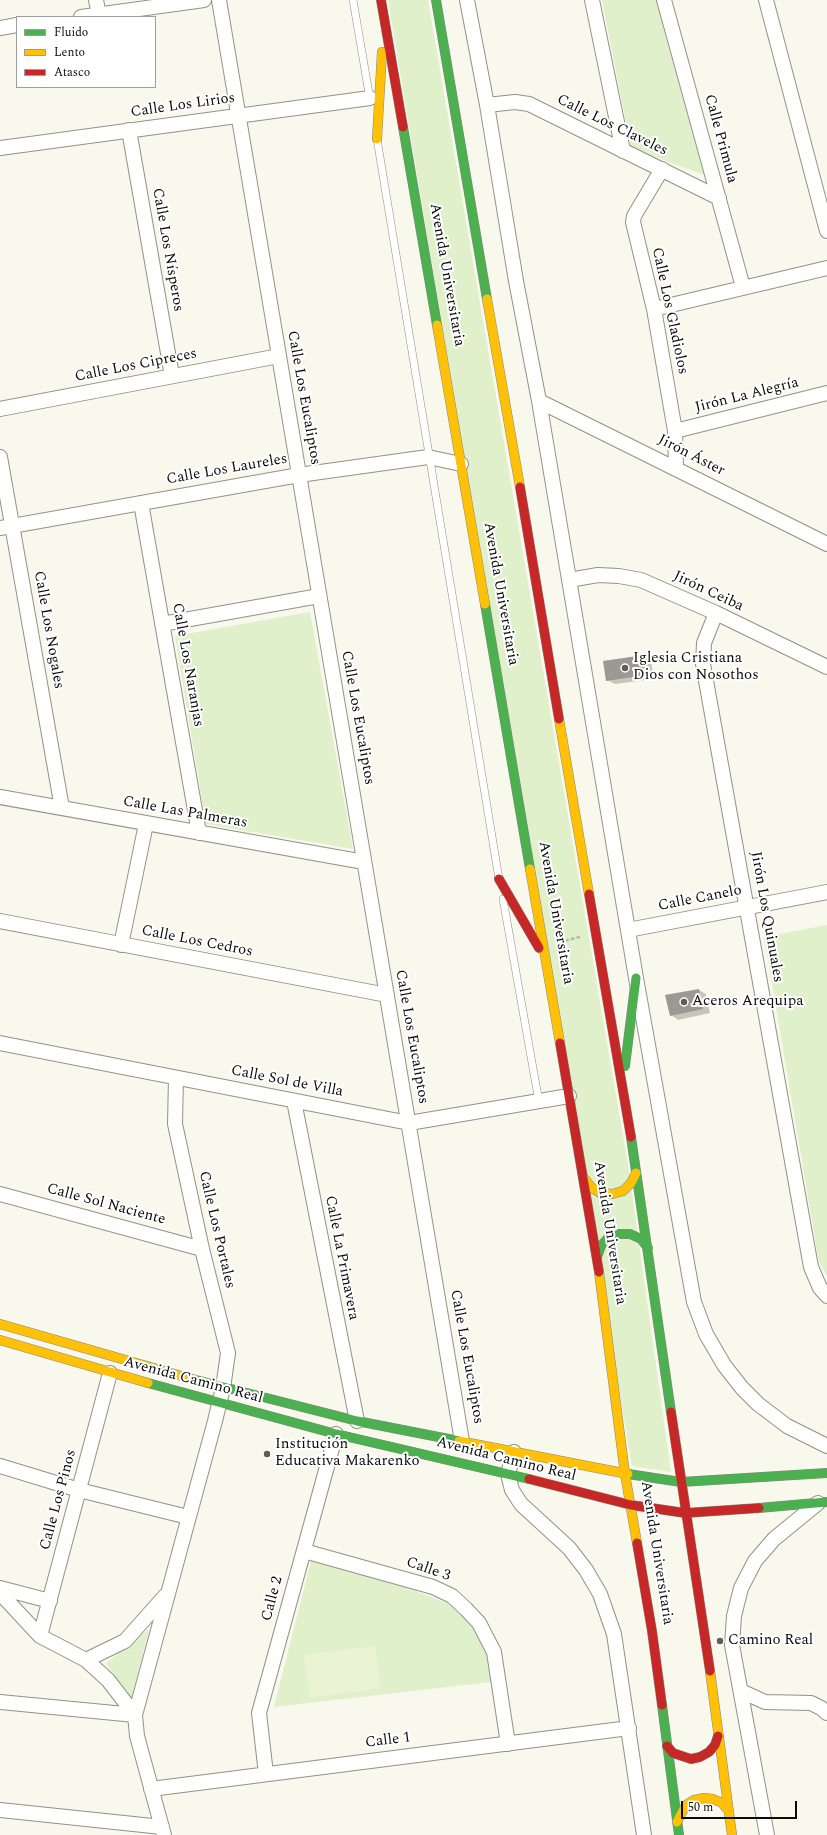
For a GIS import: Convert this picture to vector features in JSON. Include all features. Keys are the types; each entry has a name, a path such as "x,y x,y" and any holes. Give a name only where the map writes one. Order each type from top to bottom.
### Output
{"main road":[{"name":"Avenida Universitaria","path":"381,0 597,1257 625,1474 652,1631 679,1835"},
{"path":"436,0 623,1088 648,1248 685,1513 704,1622 732,1835"},
{"path":"377,139 384,18"},
{"path":"499,879 547,961"},
{"path":"623,1088 636,978"},
{"path":"584,1178 591,1187 600,1193 612,1194 623,1191 632,1183 636,1173"},
{"path":"597,1257 601,1246 608,1238 619,1234 630,1234 640,1239 648,1248"},
{"name":"Avenida Camino Real","path":"0,1324 223,1388 357,1421 625,1474 681,1482 827,1473"},
{"name":"Avenida Camino Real","path":"0,1340 110,1373 336,1434 508,1474 631,1505 685,1513 732,1511 822,1503"},
{"path":"667,1746 673,1753 681,1757 691,1759 700,1757 709,1752 715,1745 718,1736"},
{"path":"677,1822 680,1813 686,1805 694,1800 704,1798 713,1800 722,1803 728,1810"}],"street":[{"path":"96,0 98,15"},
{"path":"90,16 204,0"},
{"name":"Calle Los Eucaliptos","path":"219,0 462,1441"},
{"path":"467,0 487,105 516,281 539,401 636,978 694,1302 706,1334 724,1365 742,1388 758,1404 787,1426 827,1446"},
{"path":"592,0 623,151"},
{"name":"Calle Primula","path":"664,0 743,287"},
{"path":"766,0 827,231"},
{"path":"0,28 16,26"},
{"name":"Calle Los Lirios","path":"0,148 370,98"},
{"name":"Calle Los Claveles","path":"487,105 515,102 529,104 719,198"},
{"name":"Calle Los Nísperos","path":"129,130 172,376"},
{"name":"Calle Los Gladiolos","path":"662,170 634,216 633,222 654,309 675,431 676,467"},
{"path":"654,309 827,268"},
{"name":"Calle Los Cipreces","path":"0,408 279,356"},
{"name":"Jirón La Alegría","path":"675,431 827,393"},
{"path":"811,397 827,406"},
{"name":"Jirón Áster","path":"539,401 676,467 827,544"},
{"name":"Calle Los Laureles","path":"6,527 299,475 428,457 461,464"},
{"name":"Calle Los Nogales","path":"0,458 6,527 62,808"},
{"name":"Calle Los Naranjas","path":"141,503 199,833"},
{"name":"Jirón Ceiba","path":"569,580 598,575 620,576 641,580 716,613 827,667"},
{"path":"162,624 320,596"},
{"name":"Jirón Los Quinuales","path":"716,613 704,643 703,664 811,1266 820,1288 827,1296"},
{"name":"Calle Las Palmeras","path":"0,797 364,862"},
{"path":"121,945 146,824"},
{"name":"Calle Canelo","path":"628,930 827,892"},
{"name":"Calle Los Cedros","path":"0,921 387,996"},
{"name":"Calle Sol de Villa","path":"0,1043 409,1123 569,1096"},
{"name":"Calle Los Portales","path":"135,1715 223,1388 228,1353 202,1249 175,1124 176,1078"},
{"name":"Calle La Primavera","path":"294,1101 357,1421"},
{"name":"Calle Sol Naciente","path":"0,1194 202,1249"},
{"name":"Calle Los Pinos","path":"40,1636 110,1373"},
{"name":"Calle 2","path":"266,1774 260,1713 336,1434"},
{"path":"514,1452 508,1474 512,1490 521,1504 569,1548 592,1579 614,1634 644,1835"},
{"path":"0,1466 79,1490 188,1517"},
{"path":"767,1835 732,1645 734,1616 740,1588 755,1561 774,1539 822,1503"},
{"name":"Calle 3","path":"304,1551 432,1587 452,1596 466,1609 478,1623 494,1652 508,1744"},
{"path":"0,1588 50,1601"},
{"path":"86,1660 125,1641 168,1592"},
{"path":"0,1593 40,1636 86,1660 108,1680 135,1715 137,1736 163,1831 0,1810"},
{"path":"741,1691 765,1702 811,1703 827,1713"},
{"path":"0,1702 135,1715"},
{"name":"Calle 1","path":"151,1788 629,1728"}],"lane":[{"path":"353,0 428,457 538,1102"}],"path":[{"path":"543,945 596,933"}],"green space":[{"path":"388,0 428,0 628,1165 671,1472 632,1466"},
{"path":"602,0 656,0 704,175 631,148"},
{"path":"310,612 353,849 206,824 175,636"},
{"path":"827,925 827,1276 819,1262 764,937"},
{"path":"311,1561 402,1586 450,1604 465,1618 476,1633 486,1653 491,1682 274,1707"},
{"path":"149,1629 131,1700 106,1663"},
{"path":"375,1646 381,1688 310,1698 304,1655"}],"building":[{"name":"Iglesia Cristiana Dios con Nosothos","path":"644,655 647,675 606,681 603,661"},
{"name":"Aceros Arequipa","path":"699,989 703,1009 670,1016 665,995"}],"traffic: fast":[{"path":"436,0 487,299"},
{"path":"403,127 437,325"},
{"path":"485,604 530,869"},
{"path":"625,1066 636,978"},
{"path":"631,1137 671,1412"},
{"path":"597,1257 601,1246 608,1238 619,1234 630,1234 641,1239 648,1248"},
{"path":"192,1379 357,1421 459,1441"},
{"path":"148,1383 336,1434 529,1479"},
{"path":"628,1474 681,1482 827,1473"},
{"path":"759,1508 827,1502"},
{"path":"662,1705 679,1835"}],"traffic: slow":[{"path":"377,139 382,52"},
{"path":"487,299 520,487"},
{"path":"437,325 485,604"},
{"path":"559,719 589,894"},
{"path":"530,869 560,1043"},
{"path":"584,1178 591,1187 600,1193 612,1194 623,1191 631,1183 636,1173"},
{"path":"599,1272 625,1474 637,1543"},
{"path":"0,1324 192,1379"},
{"path":"0,1340 148,1383"},
{"path":"459,1441 628,1474"},
{"path":"710,1671 732,1835"},
{"path":"677,1822 686,1805 694,1800 704,1798 713,1799 722,1803 728,1810"}],"traffic: jam":[{"path":"381,0 403,127"},
{"path":"520,487 559,719"},
{"path":"499,879 539,948"},
{"path":"589,894 631,1137"},
{"path":"560,1043 599,1272"},
{"path":"671,1412 710,1671"},
{"path":"529,1479 631,1505 685,1513 759,1508"},
{"path":"637,1543 652,1631 662,1705"},
{"path":"667,1746 673,1753 691,1759 700,1757 709,1752 715,1745 718,1736"}],"place":[{"name":"Iglesia Cristiana Dios con Nosothos","path":"625,668"},
{"name":"Aceros Arequipa","path":"684,1002"},
{"name":"Institución Educativa Makarenko","path":"267,1454"},
{"name":"Camino Real","path":"720,1641"}]}
